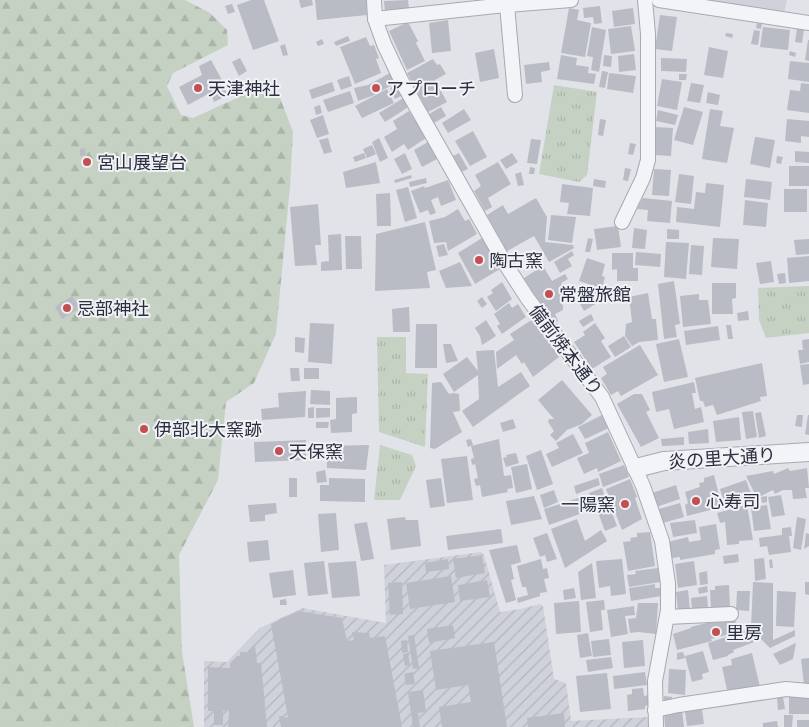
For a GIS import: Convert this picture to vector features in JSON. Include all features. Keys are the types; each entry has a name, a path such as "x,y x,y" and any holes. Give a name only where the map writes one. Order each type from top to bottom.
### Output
{"street":[{"name":"備前焼本通り","path":"374,0 375,19 384,44 401,80 506,265 528,299 602,397 636,468 662,541 668,584 668,610 655,681 656,727"},
{"path":"375,19 499,4 571,0"},
{"path":"622,222 643,178 648,160 648,44 645,0"},
{"path":"659,0 809,23"},
{"path":"499,4 515,95"},
{"name":"炎の里大通り","path":"636,468 664,462 809,452"},
{"path":"667,617 731,614"},
{"path":"655,710 786,689 809,691"}],"shaded area":[{"path":"699,0 787,0 784,14"},
{"path":"481,552 484,555 500,612 540,604 543,606 554,679 566,683 571,721 649,717 649,727 204,727 204,661 227,662 260,628 302,608 386,623 384,565"}],"green space":[{"path":"0,0 185,0 210,13 227,30 228,45 173,73 167,86 181,115 193,118 265,85 279,95 293,132 290,186 276,334 254,383 226,402 218,480 179,555 182,652 194,727 0,727"},
{"path":"554,85 597,92 587,175 579,182 539,174"},
{"path":"809,286 809,333 766,338 759,320 758,288"},
{"path":"377,337 406,337 406,373 428,374 425,447 379,432"},
{"path":"380,445 412,455 416,466 400,500 374,500"}],"building":[{"path":"251,0 264,0 279,41 253,50 237,5"},
{"path":"299,0 312,0 313,5 301,8"},
{"path":"315,0 366,0 367,15 317,20"},
{"path":"408,0 409,9 385,12 384,1"},
{"path":"232,4 235,12 228,14 225,6"},
{"path":"600,6 602,23 594,24 593,17 584,18 583,8"},
{"path":"569,8 579,10 577,20 591,23 585,57 561,53"},
{"path":"633,8 635,24 614,27 612,11"},
{"path":"660,15 677,17 672,51 655,49"},
{"path":"448,20 451,51 432,53 429,23"},
{"path":"408,22 418,41 416,43 425,61 407,70 389,31"},
{"path":"757,23 762,24 761,29 756,28"},
{"path":"631,26 635,51 611,54 608,29"},
{"path":"592,27 606,30 599,72 591,70 593,57 587,56"},
{"path":"763,27 790,30 788,50 760,47"},
{"path":"797,28 804,29 802,43 795,42"},
{"path":"754,30 760,31 758,45 751,44"},
{"path":"726,33 733,34 732,38 725,36"},
{"path":"348,36 350,41 336,46 334,42"},
{"path":"366,37 370,46 374,45 379,58 376,59 381,73 355,84 340,47"},
{"path":"322,39 324,44 318,46 316,42"},
{"path":"809,40 809,61 805,60"},
{"path":"285,44 288,55 283,56 280,46"},
{"path":"709,47 728,51 723,78 704,75"},
{"path":"494,49 499,78 480,82 475,53"},
{"path":"790,51 796,53 795,57 789,55"},
{"path":"634,54 636,70 619,72 618,56"},
{"path":"561,55 577,58 576,65 589,67 588,73 596,74 594,84 557,79"},
{"path":"604,55 612,56 611,67 603,66"},
{"path":"240,58 247,71 239,76 232,62"},
{"path":"661,58 687,59 686,72 661,71"},
{"path":"433,59 437,65 440,64 446,74 435,80 447,102 428,112 407,73"},
{"path":"211,60 228,95 214,102 210,93 188,105 179,87 202,75 199,66"},
{"path":"790,61 809,63 809,82 788,79"},
{"path":"549,62 550,70 541,72 542,82 526,84 524,65"},
{"path":"602,71 608,72 605,88 599,87"},
{"path":"390,73 396,83 358,101 354,88 368,85"},
{"path":"609,73 636,76 633,93 607,89"},
{"path":"679,74 687,74 686,80 679,80"},
{"path":"349,76 352,86 341,90 337,80"},
{"path":"662,79 682,82 677,110 657,106"},
{"path":"332,82 335,91 312,99 309,90"},
{"path":"691,83 704,85 700,103 687,101"},
{"path":"801,83 809,84 809,113 787,110 790,90 800,91"},
{"path":"398,84 403,95 395,99 390,88"},
{"path":"387,89 394,103 362,118 355,106"},
{"path":"350,91 354,103 328,112 323,100"},
{"path":"708,92 720,95 718,105 706,103"},
{"path":"405,97 410,106 385,122 379,113"},
{"path":"320,105 322,113 316,115 314,107"},
{"path":"441,107 446,116 434,123 429,114"},
{"path":"684,107 703,112 693,145 674,140"},
{"path":"464,109 471,120 448,133 442,123"},
{"path":"710,109 723,111 720,126 734,128 727,163 702,159"},
{"path":"658,110 678,115 675,125 656,121"},
{"path":"409,111 426,138 408,150 404,144 392,152 384,137 397,129 393,121"},
{"path":"323,115 329,134 317,138 310,120"},
{"path":"600,119 606,120 603,136 598,135"},
{"path":"787,119 809,121 809,137 801,136 801,143 785,141"},
{"path":"655,127 673,128 671,156 655,155"},
{"path":"473,131 487,157 470,166 455,141"},
{"path":"755,137 775,140 770,168 750,164"},
{"path":"328,138 332,152 324,154 319,140"},
{"path":"379,138 388,158 380,162 372,142"},
{"path":"531,139 541,140 537,164 527,163"},
{"path":"428,142 437,159 422,167 414,150"},
{"path":"630,143 636,144 633,155 628,154"},
{"path":"372,145 376,154 367,158 363,149"},
{"path":"85,148 86,155 80,156 80,149"},
{"path":"795,151 809,152 809,163 795,162"},
{"path":"364,153 366,158 355,162 353,157"},
{"path":"405,153 412,169 402,174 394,159"},
{"path":"459,153 468,169 461,172 453,156"},
{"path":"512,153 518,162 506,169 500,160"},
{"path":"777,156 783,157 781,164 776,163"},
{"path":"85,158 90,158 91,165 85,166"},
{"path":"376,162 380,183 346,188 343,172"},
{"path":"498,162 511,184 488,198 492,207 485,211 474,191 481,186 475,175"},
{"path":"789,166 809,166 809,186 789,186"},
{"path":"530,167 535,168 534,174 529,174"},
{"path":"625,168 631,169 628,181 623,180"},
{"path":"654,169 671,170 669,196 652,195"},
{"path":"521,172 524,185 518,186 515,174"},
{"path":"679,174 694,176 691,204 675,202"},
{"path":"411,175 412,178 395,183 394,180"},
{"path":"426,178 427,183 410,187 409,182"},
{"path":"594,179 606,181 605,188 593,186"},
{"path":"746,179 772,182 770,200 744,197"},
{"path":"448,180 456,200 441,206 438,197 431,200 436,213 430,215 428,210 420,213 411,191"},
{"path":"706,183 724,185 720,227 676,222 677,207 694,209 696,192 705,193"},
{"path":"562,184 593,188 590,216 567,214 569,203 560,202"},
{"path":"408,187 417,218 405,222 396,190"},
{"path":"784,189 807,189 807,212 784,212"},
{"path":"390,193 391,226 377,226 376,194"},
{"path":"536,198 547,217 545,242 573,245 574,248 549,262 534,236 507,251 487,215 503,205 508,214"},
{"path":"643,198 672,201 670,223 647,221 648,210 637,209"},
{"path":"745,200 768,203 766,227 743,225"},
{"path":"318,204 321,245 315,245 317,265 295,266 290,207"},
{"path":"458,209 465,221 469,219 477,234 448,251 446,242 434,243 429,221 445,217"},
{"path":"551,215 576,217 572,243 548,240"},
{"path":"425,222 436,270 427,272 430,288 375,291 376,234"},
{"path":"618,226 621,247 597,250 594,229"},
{"path":"634,228 647,230 645,249 632,248"},
{"path":"667,229 679,230 679,239 667,239"},
{"path":"341,234 342,270 321,271 321,262 329,261 328,235"},
{"path":"345,236 361,236 362,269 346,269"},
{"path":"482,238 500,269 475,284 458,253"},
{"path":"588,238 593,239 590,252 585,252"},
{"path":"713,238 739,239 737,269 711,267"},
{"path":"809,239 809,254 796,255 794,240"},
{"path":"666,242 689,243 686,279 664,277"},
{"path":"444,244 448,255 439,257 436,246"},
{"path":"691,245 704,246 702,275 689,274"},
{"path":"572,251 574,255 568,259 572,266 560,273 554,262"},
{"path":"636,252 661,254 660,267 635,265"},
{"path":"612,253 633,253 633,268 638,268 638,281 617,281 617,269 612,270"},
{"path":"809,256 809,281 789,283 787,258"},
{"path":"587,258 605,264 602,276 605,277 603,285 599,284 598,287 579,281"},
{"path":"771,261 774,282 760,284 756,263"},
{"path":"460,262 472,286 446,288 439,271"},
{"path":"543,266 552,281 565,274 568,279 561,283 567,293 560,300 563,310 555,314 558,321 553,324 524,278"},
{"path":"785,273 786,283 779,284 777,274"},
{"path":"674,281 680,324 675,325 677,337 664,339 658,284"},
{"path":"502,282 512,299 496,311 487,297 493,293 491,290"},
{"path":"712,283 736,283 736,298 732,299 733,314 712,314"},
{"path":"608,287 612,294 584,311 577,298 583,294 584,296 600,288 602,290"},
{"path":"648,293 652,319 656,319 658,340 639,342 632,346 625,336 626,324 632,322 629,297"},
{"path":"699,294 699,300 708,300 711,324 683,327 680,296"},
{"path":"72,296 80,308 62,319 55,307"},
{"path":"482,297 487,304 482,308 477,301"},
{"path":"509,303 512,308 518,304 526,317 502,334 497,326 500,324 494,314"},
{"path":"409,307 410,332 393,332 392,309"},
{"path":"748,311 749,320 738,321 737,313"},
{"path":"591,314 594,320 583,327 579,321"},
{"path":"533,319 559,357 533,377 524,362 522,364 516,355 497,369 496,352 514,340 510,334"},
{"path":"486,320 496,336 482,345 480,336 475,328"},
{"path":"310,323 334,324 332,364 308,362"},
{"path":"595,323 605,338 601,341 611,357 592,369 574,342 585,335 583,332"},
{"path":"416,324 437,324 437,368 415,368"},
{"path":"726,325 731,325 733,339 728,339"},
{"path":"718,326 720,340 686,345 684,331"},
{"path":"624,336 631,347 615,357 608,346"},
{"path":"295,337 305,338 304,353 295,352"},
{"path":"679,339 688,377 664,382 656,344"},
{"path":"809,339 809,362 800,364 798,350 803,350 802,340"},
{"path":"443,344 451,344 458,361 446,363"},
{"path":"640,345 658,375 621,396 618,391 611,395 601,378 607,374 603,367"},
{"path":"494,350 498,387 521,372 530,386 473,427 462,411 479,399 478,375 454,392 443,374 467,357 478,371 476,351"},
{"path":"762,363 767,396 760,397 761,401 717,415 713,405 705,407 703,401 700,401 695,378"},
{"path":"809,364 809,384 803,385 800,365"},
{"path":"290,368 299,368 300,381 291,381"},
{"path":"304,368 319,368 319,379 304,379"},
{"path":"562,380 592,415 582,424 567,430 556,441 550,435 554,431 548,422 549,419 554,419 538,400"},
{"path":"441,382 449,394 459,394 460,411 453,412 462,432 435,449 430,448 432,383"},
{"path":"694,382 696,393 692,393 695,409 701,407 704,422 674,429 669,409 656,412 652,392"},
{"path":"311,390 330,391 330,405 310,404"},
{"path":"306,391 305,417 262,420 261,409 279,407 278,393"},
{"path":"634,394 642,394 650,410 646,412 659,438 641,447 617,404"},
{"path":"357,397 357,413 352,414 352,432 331,433 330,420 336,419 336,398"},
{"path":"314,407 314,418 308,418 308,408"},
{"path":"316,408 330,408 330,417 316,418"},
{"path":"753,411 757,437 746,439 742,412"},
{"path":"761,412 766,436 759,438 755,413"},
{"path":"602,415 609,428 585,439 578,427"},
{"path":"797,415 803,415 802,427 795,426"},
{"path":"809,415 809,435 805,434"},
{"path":"739,417 741,440 716,442 713,421"},
{"path":"513,419 516,428 503,432 500,423"},
{"path":"316,422 329,422 328,428 316,428"},
{"path":"708,429 709,443 689,444 688,432"},
{"path":"608,432 621,461 598,472 597,468 584,474 577,458 589,453 585,443"},
{"path":"573,434 583,453 552,467 546,454 559,448 556,443"},
{"path":"684,437 684,445 662,446 661,439"},
{"path":"471,439 473,445 468,447 466,440"},
{"path":"499,439 504,476 511,475 513,488 507,489 508,492 482,497 480,485 476,486 474,479 478,478 475,464 472,465 471,459 474,458 471,446"},
{"path":"306,440 306,460 255,462 254,442"},
{"path":"369,445 366,470 327,468 326,446"},
{"path":"541,450 553,484 537,490 526,456"},
{"path":"516,453 519,463 506,467 503,458 507,457 506,455"},
{"path":"467,456 473,500 447,503 441,459"},
{"path":"527,464 532,489 516,493 511,467"},
{"path":"624,465 629,477 603,487 599,474"},
{"path":"788,468 790,471 807,468 809,488 805,488 807,498 793,499 792,490 783,490 775,494 773,490 757,498 746,476 773,471 774,474"},
{"path":"325,470 327,482 317,483 316,472"},
{"path":"714,475 722,507 687,516 685,505 688,503 685,492 700,487 699,483 704,482 704,478"},
{"path":"289,478 297,478 297,497 289,497"},
{"path":"329,478 365,479 365,502 320,501 320,485 329,485"},
{"path":"441,478 445,506 430,508 426,480"},
{"path":"598,478 600,485 576,494 574,486"},
{"path":"630,479 637,497 635,498 642,519 622,530 606,489"},
{"path":"746,480 753,499 726,508 720,489"},
{"path":"676,485 680,499 656,507 652,493"},
{"path":"602,488 607,503 595,508 589,493"},
{"path":"554,490 558,502 544,508 540,495"},
{"path":"781,495 785,515 772,517 768,497"},
{"path":"534,496 542,519 511,525 506,501"},
{"path":"585,496 591,510 549,525 544,509"},
{"path":"767,496 767,502 762,503 761,497"},
{"path":"276,503 277,513 265,515 265,521 250,522 248,505"},
{"path":"680,503 684,517 663,523 659,509"},
{"path":"609,505 617,526 605,531 597,510"},
{"path":"747,505 753,540 739,541 739,544 727,545 725,522 720,523 717,513"},
{"path":"767,505 771,529 754,531 751,507"},
{"path":"336,513 339,550 321,552 318,514"},
{"path":"405,517 406,520 418,520 421,546 391,550 387,519"},
{"path":"797,517 806,519 801,550 793,548"},
{"path":"577,519 585,541 601,530 607,541 565,568 551,529"},
{"path":"695,520 697,533 673,537 670,523"},
{"path":"367,522 374,559 361,561 354,524"},
{"path":"716,524 720,549 715,550 715,554 680,560 680,557 672,558 668,542 688,537 689,542 701,540 699,527"},
{"path":"791,527 792,536 789,536 791,552 769,555 767,546 760,547 759,538 782,535 782,528"},
{"path":"501,529 503,543 448,550 446,536"},
{"path":"650,532 655,566 628,571 623,542 631,541 630,538 637,537 637,533"},
{"path":"547,533 557,559 547,562 545,555 540,557 533,538"},
{"path":"806,533 809,534 809,546 804,549"},
{"path":"268,540 270,560 249,562 247,542"},
{"path":"517,545 521,562 511,565 514,579 511,580 516,600 506,603 489,550"},
{"path":"738,554 739,562 724,564 723,556"},
{"path":"482,555 485,573 456,578 453,559"},
{"path":"764,558 766,579 755,581 754,559"},
{"path":"448,559 449,569 426,572 425,563"},
{"path":"541,559 543,569 547,568 549,578 544,579 547,592 540,593 540,596 518,603 517,598 528,595 526,587 522,587 517,566"},
{"path":"622,559 626,594 611,596 610,586 599,588 596,561"},
{"path":"772,559 773,568 770,568 769,560"},
{"path":"324,561 328,594 308,596 304,563"},
{"path":"356,561 360,596 332,598 328,563"},
{"path":"694,561 697,585 678,588 675,564"},
{"path":"592,563 596,598 581,600 578,572"},
{"path":"658,568 660,582 629,587 627,575 636,574 635,571"},
{"path":"293,570 296,595 273,598 269,573"},
{"path":"707,571 708,584 700,585 699,573"},
{"path":"451,576 455,602 410,609 406,583"},
{"path":"487,580 490,597 460,601 458,585"},
{"path":"402,582 403,614 390,615 388,583"},
{"path":"753,582 773,583 773,640 795,630 795,636 770,648 751,629"},
{"path":"805,582 809,582 809,595 805,594"},
{"path":"655,584 655,588 660,588 661,596 631,601 629,588"},
{"path":"729,585 730,608 711,609 710,590 715,590 715,586"},
{"path":"707,586 708,592 699,594 698,588"},
{"path":"574,588 576,598 564,600 563,590"},
{"path":"688,590 690,610 678,611 676,592"},
{"path":"737,591 750,591 749,611 736,610"},
{"path":"777,591 796,592 794,627 776,626"},
{"path":"707,596 708,609 692,610 691,598"},
{"path":"286,599 287,605 280,605 280,600"},
{"path":"604,600 605,610 601,610 603,630 590,632 586,602"},
{"path":"579,601 581,632 556,634 554,603"},
{"path":"638,603 658,603 656,634 630,633 628,619 636,618"},
{"path":"634,606 635,615 625,616 628,634 611,637 607,610"},
{"path":"298,611 342,618 347,641 354,640 352,632 369,633 370,638 385,636 402,727 281,727 279,716 288,717 271,624"},
{"path":"722,619 723,622 727,621 730,634 677,650 673,634"},
{"path":"733,619 757,641 733,650 734,652 728,656 713,660 708,643 732,635 727,621"},
{"path":"453,625 455,638 429,643 427,629"},
{"path":"588,633 592,656 580,658 577,635"},
{"path":"414,635 419,668 413,669 408,636"},
{"path":"609,639 611,655 593,657 591,641"},
{"path":"407,640 408,652 402,653 401,641"},
{"path":"643,640 645,666 624,668 622,642"},
{"path":"494,642 507,727 442,727 439,707 471,702 468,685 436,690 430,651"},
{"path":"796,643 793,659 780,665 773,654"},
{"path":"255,646 257,663 261,663 267,727 228,727 229,710 223,711 223,725 214,725 214,711 208,711 208,667 230,668 230,663 237,656 240,656 240,652 248,652"},
{"path":"703,651 709,672 702,674 703,679 692,682 685,656"},
{"path":"683,652 685,658 677,660 677,653"},
{"path":"408,653 410,665 405,666 403,654"},
{"path":"752,653 760,687 728,694 722,667 732,665 731,659"},
{"path":"611,657 613,668 588,672 586,660"},
{"path":"809,658 809,684 804,685 801,659"},
{"path":"669,669 686,670 685,695 668,693"},
{"path":"413,672 415,684 406,685 404,674"},
{"path":"645,672 647,685 614,689 613,676"},
{"path":"607,673 611,709 580,712 576,676"},
{"path":"643,688 644,696 649,695 650,705 645,706 645,709 628,711 627,695 632,694 632,689"},
{"path":"423,690 426,712 418,713 420,727 413,727 408,692"},
{"path":"789,694 809,694 809,714 789,714"},
{"path":"664,696 672,697 672,701 664,700"},
{"path":"777,697 783,697 785,709 778,710"},
{"path":"702,709 704,724 687,726 685,711"},
{"path":"682,710 684,727 665,727 664,712"},
{"path":"564,713 565,727 528,727 527,718"},
{"path":"784,715 793,715 792,727 784,727"},
{"path":"797,720 809,720 809,727 797,727"},
{"path":"777,721 778,727 763,727 763,723"}],"place":[{"name":"天津神社","path":"198,88"},
{"name":"アプローチ","path":"376,88"},
{"name":"宮山展望台","path":"87,162"},
{"name":"陶古窯","path":"479,260"},
{"name":"常盤旅館","path":"549,294"},
{"name":"忌部神社","path":"67,308"},
{"name":"伊部北大窯跡","path":"144,429"},
{"name":"天保窯","path":"279,451"},
{"name":"心寿司","path":"696,501"},
{"name":"一陽窯","path":"625,504"},
{"name":"里房","path":"716,632"}]}
